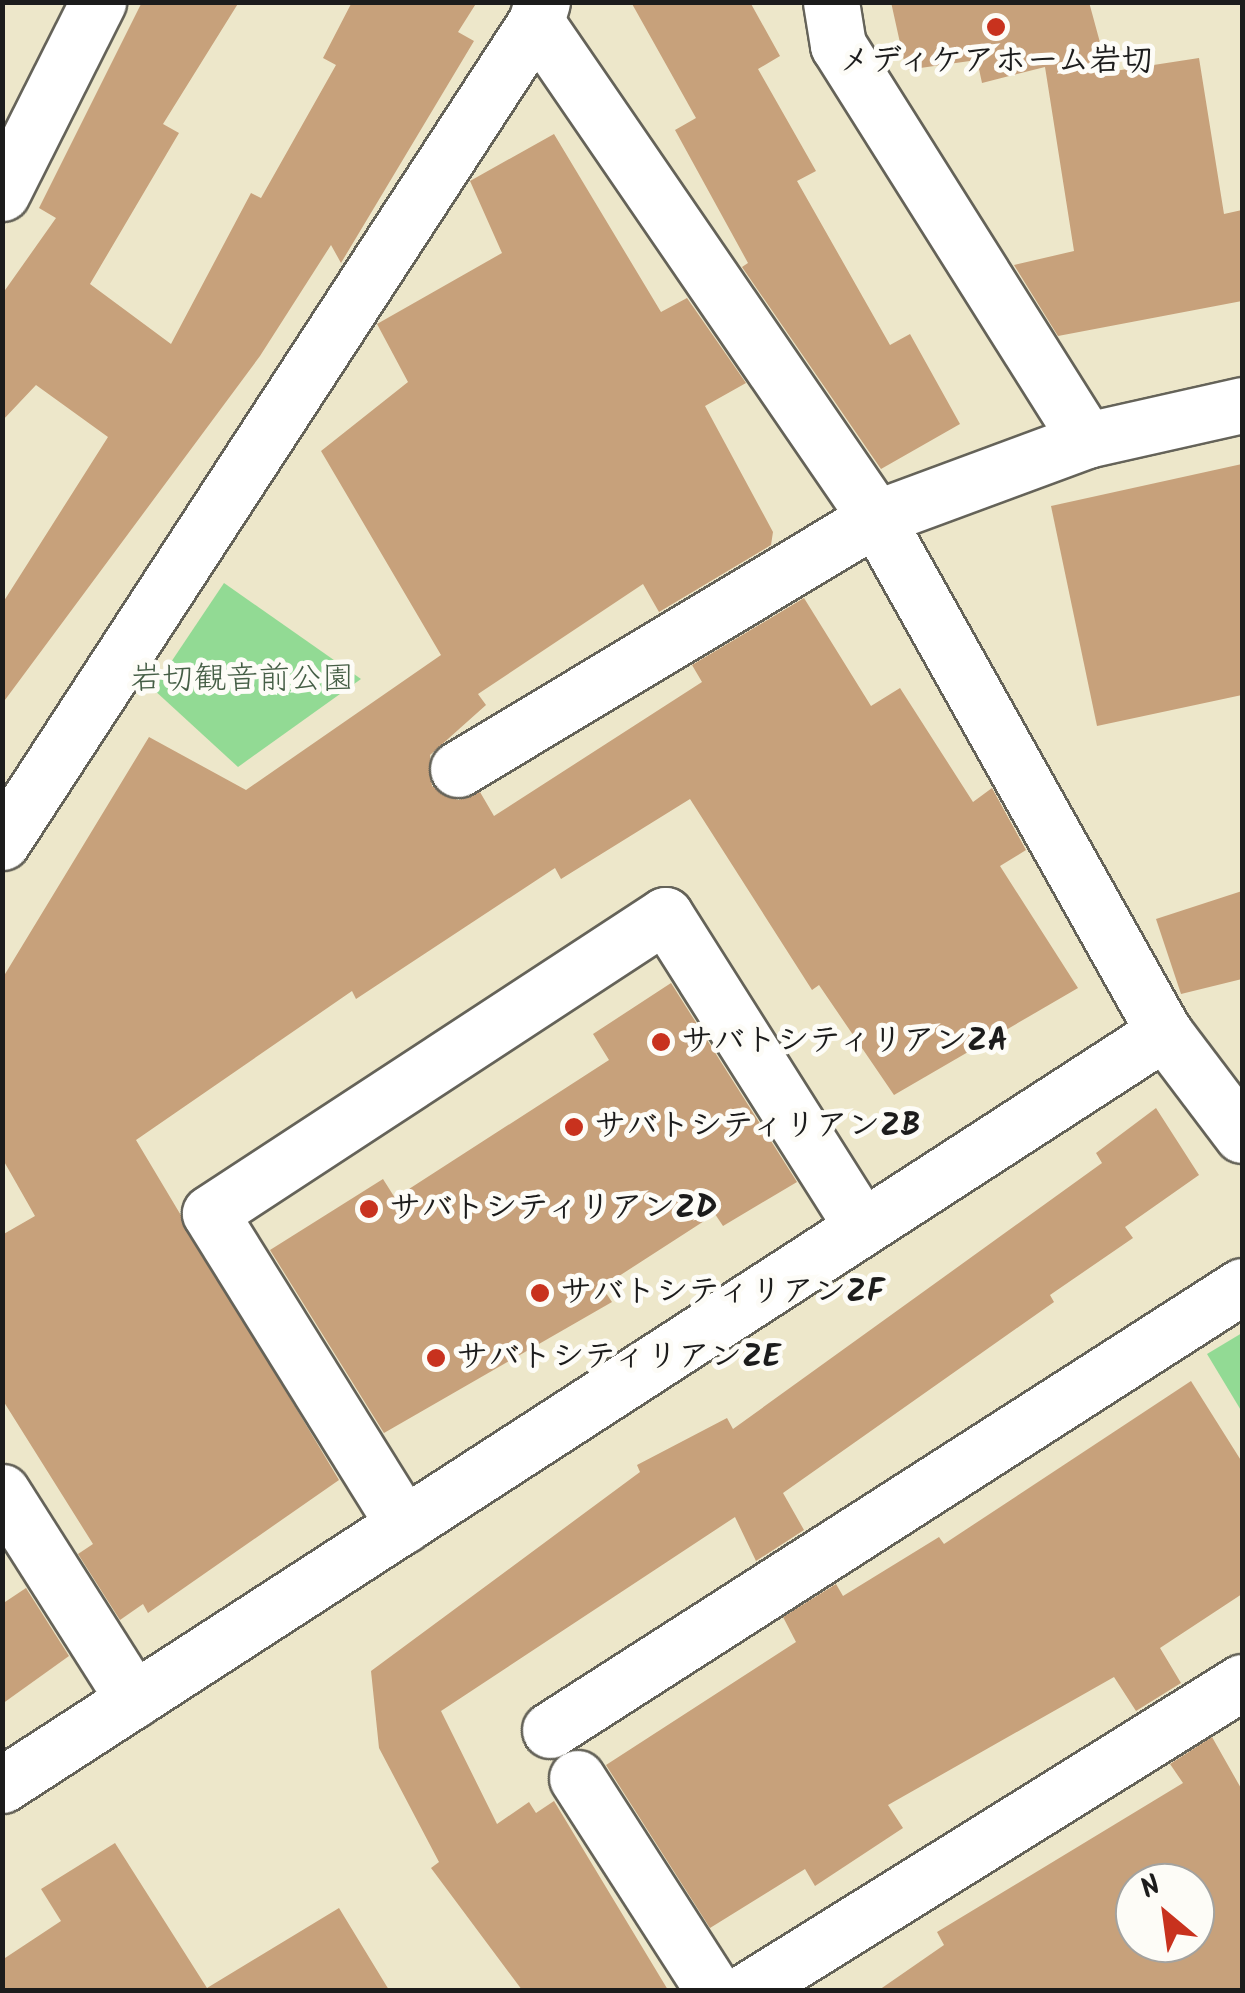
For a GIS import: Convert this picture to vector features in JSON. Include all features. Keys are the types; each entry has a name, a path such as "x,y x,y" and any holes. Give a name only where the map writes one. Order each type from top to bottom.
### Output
{"street":[{"path":"2,194 98,2"},
{"path":"831,2 838,45 1087,440"},
{"path":"2,842 539,12 876,518 1164,1032 1242,1135"},
{"path":"458,769 876,518 1087,440 1242,405"},
{"path":"404,1524 210,1213 666,915 862,1228"},
{"path":"2,1786 1164,1032"},
{"path":"550,1730 1242,1286"},
{"path":"2,1492 134,1700"},
{"path":"748,1990 1242,1682"},
{"path":"577,1778 713,1990"}],"green space":[{"name":"岩切観音前公園","path":"224,583 361,679 238,767 153,689"},
{"path":"1242,1333 1242,1412 1207,1354"}],"building":[{"path":"142,2 239,2 163,124 179,133 90,284 171,344 251,193 261,198 336,65 323,58 352,2 477,2 458,32 474,41 341,263 331,245 260,356 2,704 2,604 108,437 36,385 2,421 3,293 56,218 39,208"},
{"path":"631,2 750,2 780,56 758,69 816,171 797,181 890,345 910,334 960,424 881,469 742,267 748,263 675,130 696,118"},
{"path":"891,2 1089,2 1108,72 1199,58 1224,214 1242,210 1242,301 1058,336 1014,265 1074,251 1045,67 982,83 977,60 906,70"},
{"path":"554,134 661,312 687,298 746,383 705,406 773,532 771,545 659,612 643,584 478,694 486,705 430,755 432,786 458,800 480,792 494,816 702,682 692,665 804,598 871,706 900,688 973,802 992,788 1026,850 1000,866 1078,988 894,1095 819,985 812,990 690,799 561,879 555,868 356,999 352,991 136,1140 339,1480 148,1613 143,1604 120,1620 78,1554 93,1544 2,1399 2,1235 35,1216 2,1158 2,979 149,737 246,790 441,655 321,451 408,382 377,324 502,253 470,181"},
{"path":"1242,464 1242,695 1097,726 1051,506"},
{"path":"1242,891 1242,979 1181,994 1156,919"},
{"path":"671,983 797,1182 723,1226 715,1214 602,1287 612,1302 384,1433 270,1250 383,1179 395,1198 609,1060 593,1034"},
{"path":"1156,1108 1199,1175 1125,1227 1133,1238 1050,1295 1054,1302 783,1493 804,1530 756,1561 735,1517 441,1711 497,1824 529,1802 536,1813 554,1801 668,1990 522,1990 431,1868 439,1862 379,1748 371,1671 640,1472 637,1465 727,1418 733,1429 1102,1163 1096,1153"},
{"path":"1191,1381 1242,1462 1242,1594 1160,1648 1181,1683 1136,1711 1114,1677 888,1805 903,1828 815,1886 805,1869 710,1928 606,1765 796,1642 783,1617 836,1584 843,1596 939,1537 944,1544"},
{"path":"26,1588 69,1656 2,1704 2,1604"},
{"path":"1212,1737 1242,1790 1242,1990 879,1990 944,1945 937,1932 1183,1783 1170,1764"},
{"path":"115,1843 207,1988 339,1908 389,1990 2,1990 2,1960 61,1921 41,1889"}],"place":[{"name":"メディケアホーム岩切","path":"996,27"},
{"name":"サバトシティリアンZA","path":"661,1042"},
{"name":"サバトシティリアンZB","path":"574,1127"},
{"name":"サバトシティリアンZD","path":"369,1209"},
{"name":"サバトシティリアンZF","path":"540,1293"},
{"name":"サバトシティリアンZE","path":"436,1358"}]}
